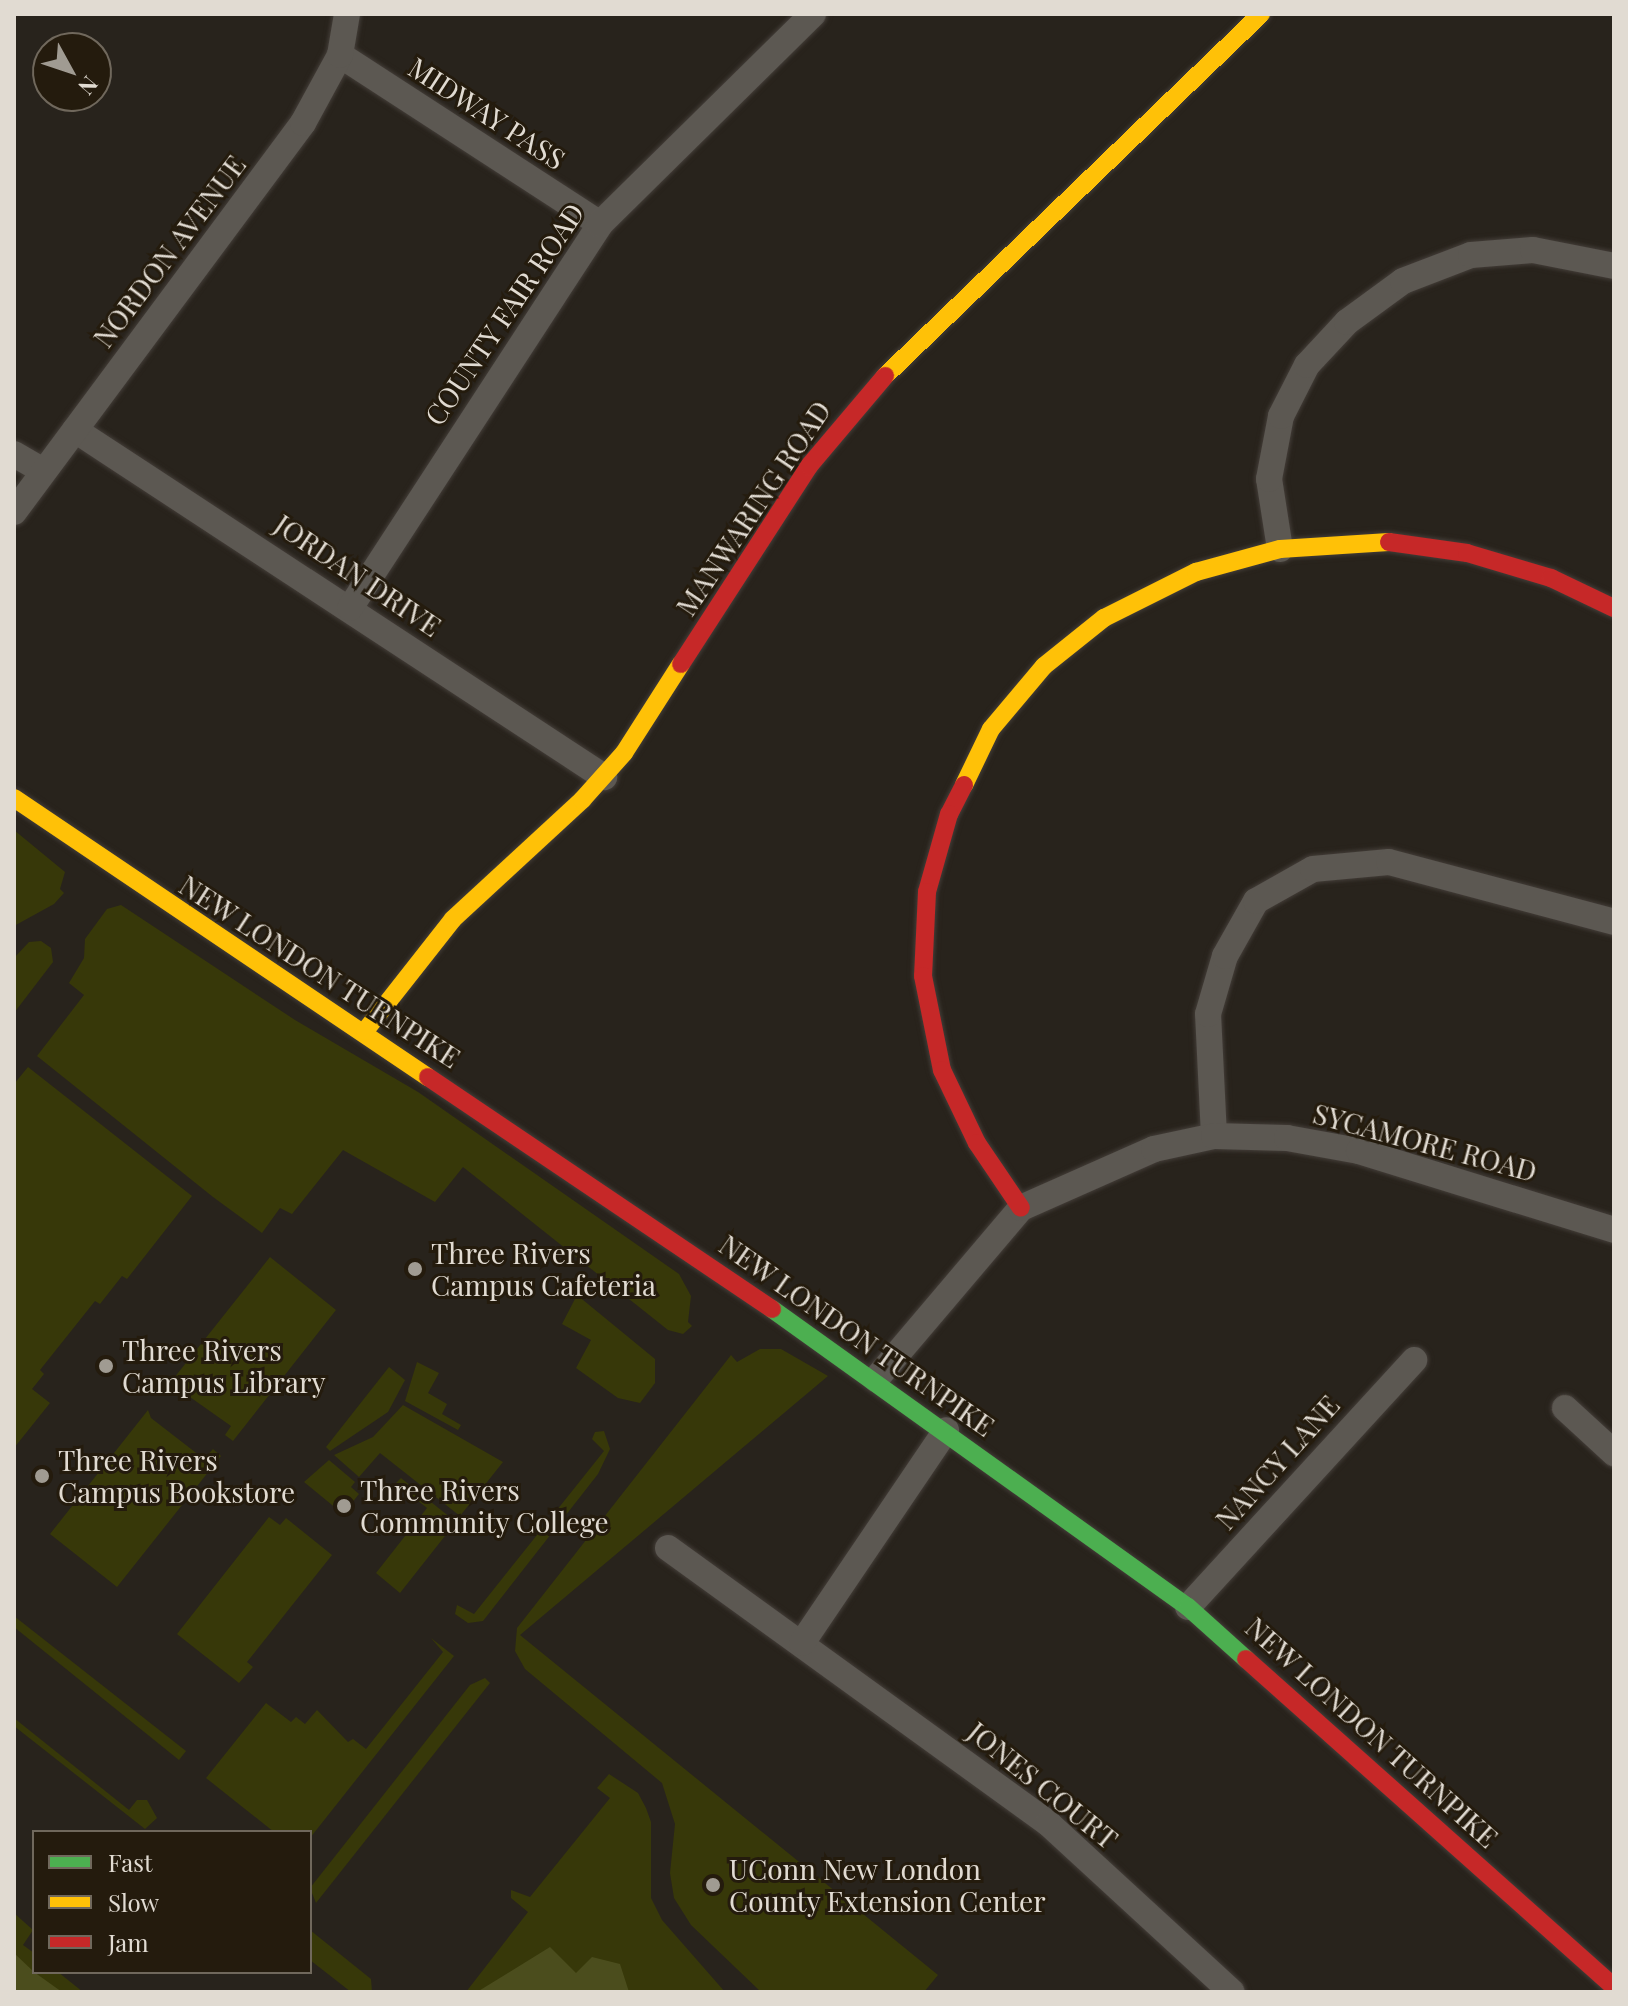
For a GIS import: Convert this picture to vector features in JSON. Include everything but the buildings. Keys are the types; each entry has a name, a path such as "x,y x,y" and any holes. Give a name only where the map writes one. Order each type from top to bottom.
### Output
{"street":[{"name":"NORDON AVENUE","path":"14,512 295,135 340,55 347,14"},
{"name":"COUNTY FAIR ROAD","path":"350,608 600,224 813,14"},
{"name":"MANWARING ROAD","path":"365,1031 463,908 604,777 647,721 847,415 1261,14"},
{"name":"MIDWAY PASS","path":"340,55 600,224"},
{"path":"1280,549 1269,479 1281,416 1307,365 1347,322 1403,281 1471,255 1533,250 1614,266"},
{"name":"JORDAN DRIVE","path":"75,430 604,777"},
{"path":"14,454 44,471"},
{"path":"1021,1208 977,1143 942,1070 923,976 927,892 949,814 991,729 1044,666 1104,618 1196,572 1280,549 1387,542 1467,553 1551,578 1614,608"},
{"name":"NEW LONDON TURNPIKE","path":"14,798 365,1031 876,1379 1188,1607 1614,1987"},
{"path":"1214,1136 1208,1014 1225,956 1256,901 1313,869 1389,862 1614,922"},
{"name":"SYCAMORE ROAD","path":"876,1379 1021,1208 1154,1149 1214,1136 1287,1138 1359,1151 1614,1230"},
{"name":"NANCY LANE","path":"1188,1607 1414,1360"},
{"path":"1565,1408 1614,1453"},
{"path":"802,1643 946,1430"},
{"name":"JONES COURT","path":"668,1548 1049,1824 1232,1992"}],"shaded area":[{"path":"14,830 65,872 60,889 64,893 54,904 14,926"},
{"path":"121,905 295,1020 418,1092 679,1274 691,1296 688,1322 692,1326 683,1334 668,1330 463,1167 435,1202 343,1150 292,1214 280,1208 262,1233 213,1197 37,1056 84,995 69,983 84,958 85,939 107,909"},
{"path":"41,941 51,948 53,962 14,1013 14,958 29,942"},
{"path":"28,1067 192,1196 127,1279 122,1276 100,1304 95,1301 40,1370 44,1374 32,1389 50,1403 14,1448 14,1084"},
{"path":"270,1257 336,1310 233,1441 225,1435 231,1426 170,1383"},
{"path":"577,1295 655,1359 655,1383 640,1403 618,1398 576,1368 591,1340 562,1324"},
{"path":"760,1349 781,1349 828,1376 520,1635 938,1975 924,1992 761,1992 691,1925 674,1898 670,1873 675,1824 662,1783 525,1669 515,1651 517,1628 731,1355 737,1362"},
{"path":"417,1362 439,1373 428,1393 447,1404 442,1414 461,1425 458,1430 405,1401"},
{"path":"389,1367 405,1380 388,1412 330,1451 326,1447"},
{"path":"403,1405 503,1462 460,1516 380,1453 359,1477 334,1455 373,1437"},
{"path":"148,1410 151,1418 204,1459 213,1449 221,1456 117,1587 50,1534"},
{"path":"604,1431 610,1449 598,1474 483,1621 468,1623 455,1614 457,1605 474,1614 604,1451 592,1439 595,1432"},
{"path":"329,1460 355,1482 351,1487 359,1494 343,1514 304,1482"},
{"path":"401,1478 456,1522 400,1593 376,1573 427,1508 396,1483"},
{"path":"269,1517 280,1525 286,1518 332,1555 247,1662 253,1667 239,1683 177,1634"},
{"path":"14,1616 186,1751 179,1760 14,1627"},
{"path":"431,1638 454,1656 312,1835 312,1830 271,1830 206,1778 266,1703 291,1722 296,1717 305,1724 317,1710 348,1742 353,1739 366,1749 443,1652"},
{"path":"485,1678 490,1683 316,1903 312,1885 470,1685"},
{"path":"14,1718 129,1810 137,1800 147,1800 157,1818 145,1829 14,1726"},
{"path":"609,1774 638,1793 646,1808 651,1822 651,1898 662,1920 725,1992 466,1992 528,1912 511,1898 511,1890 530,1897 610,1798 597,1788"},
{"path":"14,1913 32,1929 23,1945 32,1952 32,1974 60,1974 83,1992 14,1992"},
{"path":"312,1932 371,1979 372,1992 351,1992 312,1962"},
{"path":"550,1947 576,1973 592,1957 620,1964 629,1992 477,1992"},
{"path":"14,1953 32,1970 32,1974 37,1974 62,1992 14,1992"}],"traffic: fast":[{"path":"772,1309 1188,1607 1246,1659"}],"traffic: slow":[{"path":"885,376 1261,14"},
{"path":"964,785 991,729 1044,666 1104,618 1196,572 1280,549 1389,542"},
{"path":"365,1031 453,919 582,800 624,753 681,664"},
{"path":"14,798 428,1077"}],"traffic: jam":[{"path":"681,664 809,466 885,376"},
{"path":"1389,542 1467,553 1551,578 1614,608"},
{"path":"964,785 949,814 927,892 923,976 942,1070 977,1143 1021,1208"},
{"path":"428,1077 772,1309"},
{"path":"1246,1659 1614,1987"}],"place":[{"name":"Three Rivers Campus Cafeteria","path":"415,1269"},
{"name":"Three Rivers Campus Library","path":"106,1366"},
{"name":"Three Rivers Campus Bookstore","path":"42,1476"},
{"name":"Three Rivers Community College","path":"344,1506"},
{"name":"UConn New London County Extension Center","path":"713,1885"}]}
